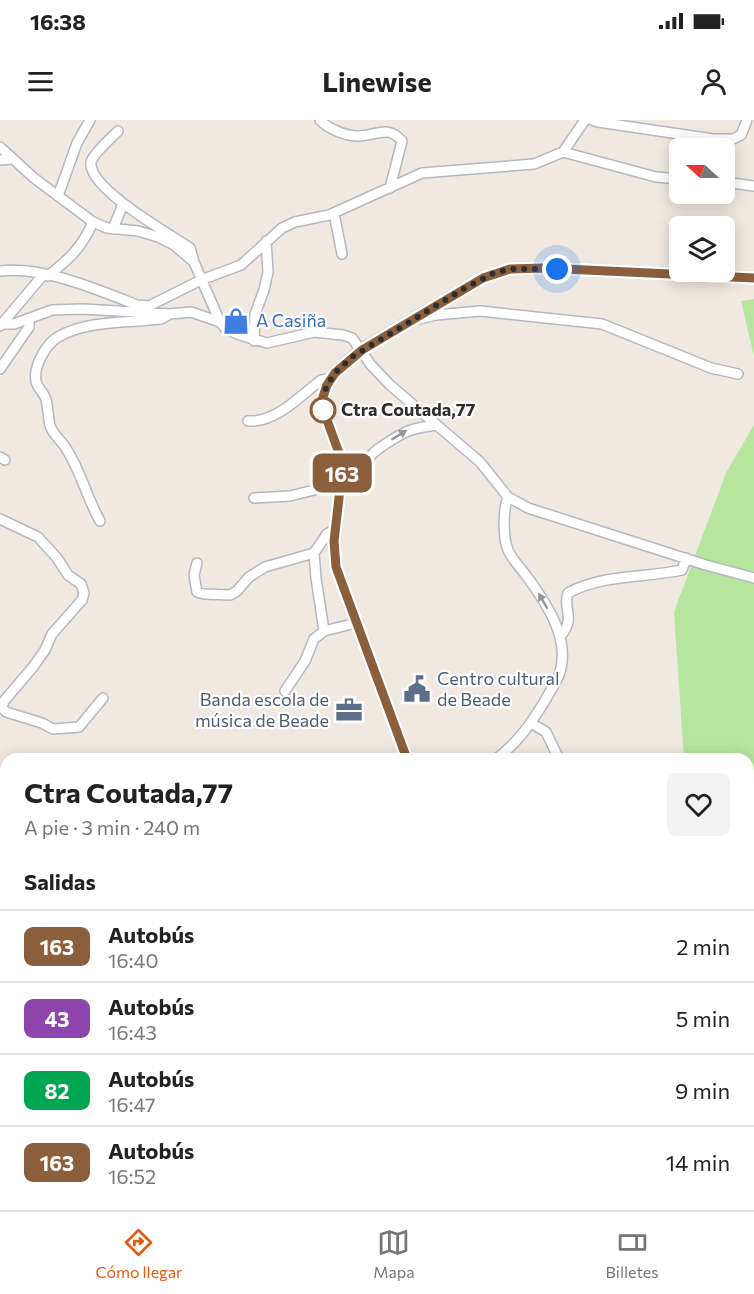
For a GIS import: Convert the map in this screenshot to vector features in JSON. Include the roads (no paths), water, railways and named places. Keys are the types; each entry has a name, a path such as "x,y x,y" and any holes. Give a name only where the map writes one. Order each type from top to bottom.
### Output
{"street":[{"path":"58,196 77,143 90,120"},
{"path":"320,120 325,125 350,135 360,136 385,131 395,133 402,141 390,188"},
{"path":"103,310 110,306 149,306 201,280 242,265 282,228 295,222 334,213 422,173 534,164 563,152 585,120"},
{"path":"592,120 713,139 733,139 741,135 747,120"},
{"path":"118,131 93,157 91,164 93,172 123,204 190,248 201,280 220,322 226,329 267,344 314,332 352,338 371,365 390,385 480,462 508,497 528,508 754,578"},
{"path":"0,147 93,222 158,237 174,245 194,262"},
{"path":"563,152 656,177 669,178"},
{"path":"0,160 13,159"},
{"path":"735,183 754,186"},
{"path":"113,228 123,204"},
{"path":"334,213 342,254"},
{"path":"1,325 43,277 74,254 93,222"},
{"path":"254,341 255,314 268,272 267,241"},
{"path":"405,753 336,567 334,550 341,484 339,453 322,403 324,390 331,379 342,365 362,350 483,278 510,269 544,268 754,278"},
{"path":"0,271 17,269 76,284 137,305"},
{"path":"1,325 14,324 52,310 170,314 191,312 220,322"},
{"path":"413,320 436,315 480,311 602,324 711,368 738,374"},
{"path":"100,521 67,448 56,437 50,426 45,396 36,381 36,372 46,349 56,338 74,330 93,326 161,320 170,314"},
{"path":"0,369 29,327 29,319"},
{"path":"248,421 259,422 274,416 321,380 331,379"},
{"path":"254,498 290,496 358,479 364,473 374,452 404,431 437,425"},
{"path":"502,753 531,723 559,675 562,653 560,636 554,621 534,586 507,549 504,509 508,497"},
{"path":"0,519 39,537 68,575 81,584 84,593 77,607 52,634 45,650 4,701 2,707 6,712 42,723 53,729 65,729 80,727 103,698"},
{"path":"324,631 314,554 327,534 336,529"},
{"path":"197,563 194,575 197,592 230,595 237,591 249,577 265,567 314,554"},
{"path":"560,636 567,628 569,620 566,600 568,593 610,578 663,574 682,570 686,558"},
{"path":"285,691 305,661 314,639 324,631 356,623"},
{"path":"531,723 546,732 556,753"}],"place":[{"name":"A Casiña","path":"236,321"},
{"name":"Ctra Coutada,77","path":"323,410"},
{"name":"Centro cultural de Beade","path":"417,689"},
{"name":"Banda escola de música de Beade","path":"349,710"}]}
